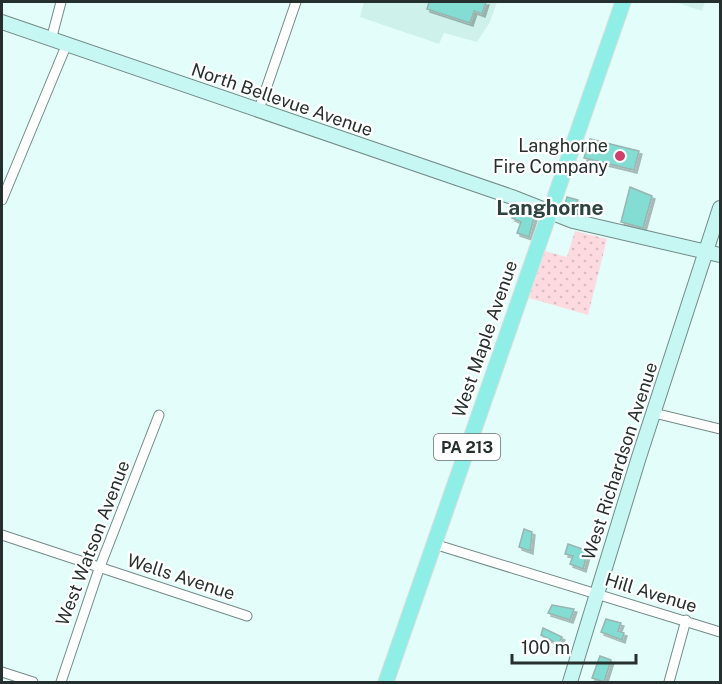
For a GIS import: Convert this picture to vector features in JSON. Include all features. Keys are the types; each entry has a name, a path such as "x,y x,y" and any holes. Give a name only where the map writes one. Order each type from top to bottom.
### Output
{"main road":[{"name":"PA 213","path":"550,212 623,2"},
{"name":"West Maple Avenue","path":"386,682 550,212"}],"street":[{"path":"51,40 61,2"},
{"path":"258,112 296,2"},
{"name":"North Bellevue Avenue","path":"2,22 258,112 512,197 573,221 714,253"},
{"path":"2,200 66,46"},
{"name":"West Richardson Avenue","path":"570,682 654,413 714,253 720,208"},
{"path":"654,413 720,429"},
{"name":"West Watson Avenue","path":"61,682 99,569 159,415"},
{"name":"Wells Avenue","path":"2,535 99,569 247,616"},
{"name":"Hill Avenue","path":"434,544 720,632"},
{"path":"669,682 686,620"},
{"path":"2,672 33,682"}],"shaded area":[{"path":"364,2 497,2 490,22 477,42 444,33 439,44 360,17"},
{"path":"675,2 705,2 702,11"},
{"path":"575,231 607,239 588,315 529,298 545,251 567,257"}],"building":[{"path":"429,2 486,2 482,14 474,11 470,23 427,9"},
{"name":"Langhorne Fire Company","path":"590,139 639,151 634,170 584,158"},
{"path":"630,187 652,196 643,228 621,222"},
{"path":"567,197 578,200 574,212 564,208"},
{"path":"515,209 534,217 529,237 517,233 521,222 512,218"},
{"path":"524,529 532,532 530,551 519,547"},
{"path":"568,544 588,551 583,569 570,564 573,556 565,554"},
{"path":"552,605 574,609 570,620 548,613"},
{"path":"606,619 621,623 618,631 624,633 622,640 601,632"},
{"path":"543,628 562,637 558,644 541,635"},
{"path":"600,656 611,660 604,682 592,678"}],"place":[{"name":"Langhorne Fire Company","path":"620,156"}],"district":[{"name":"Langhorne","path":"550,208"}]}
